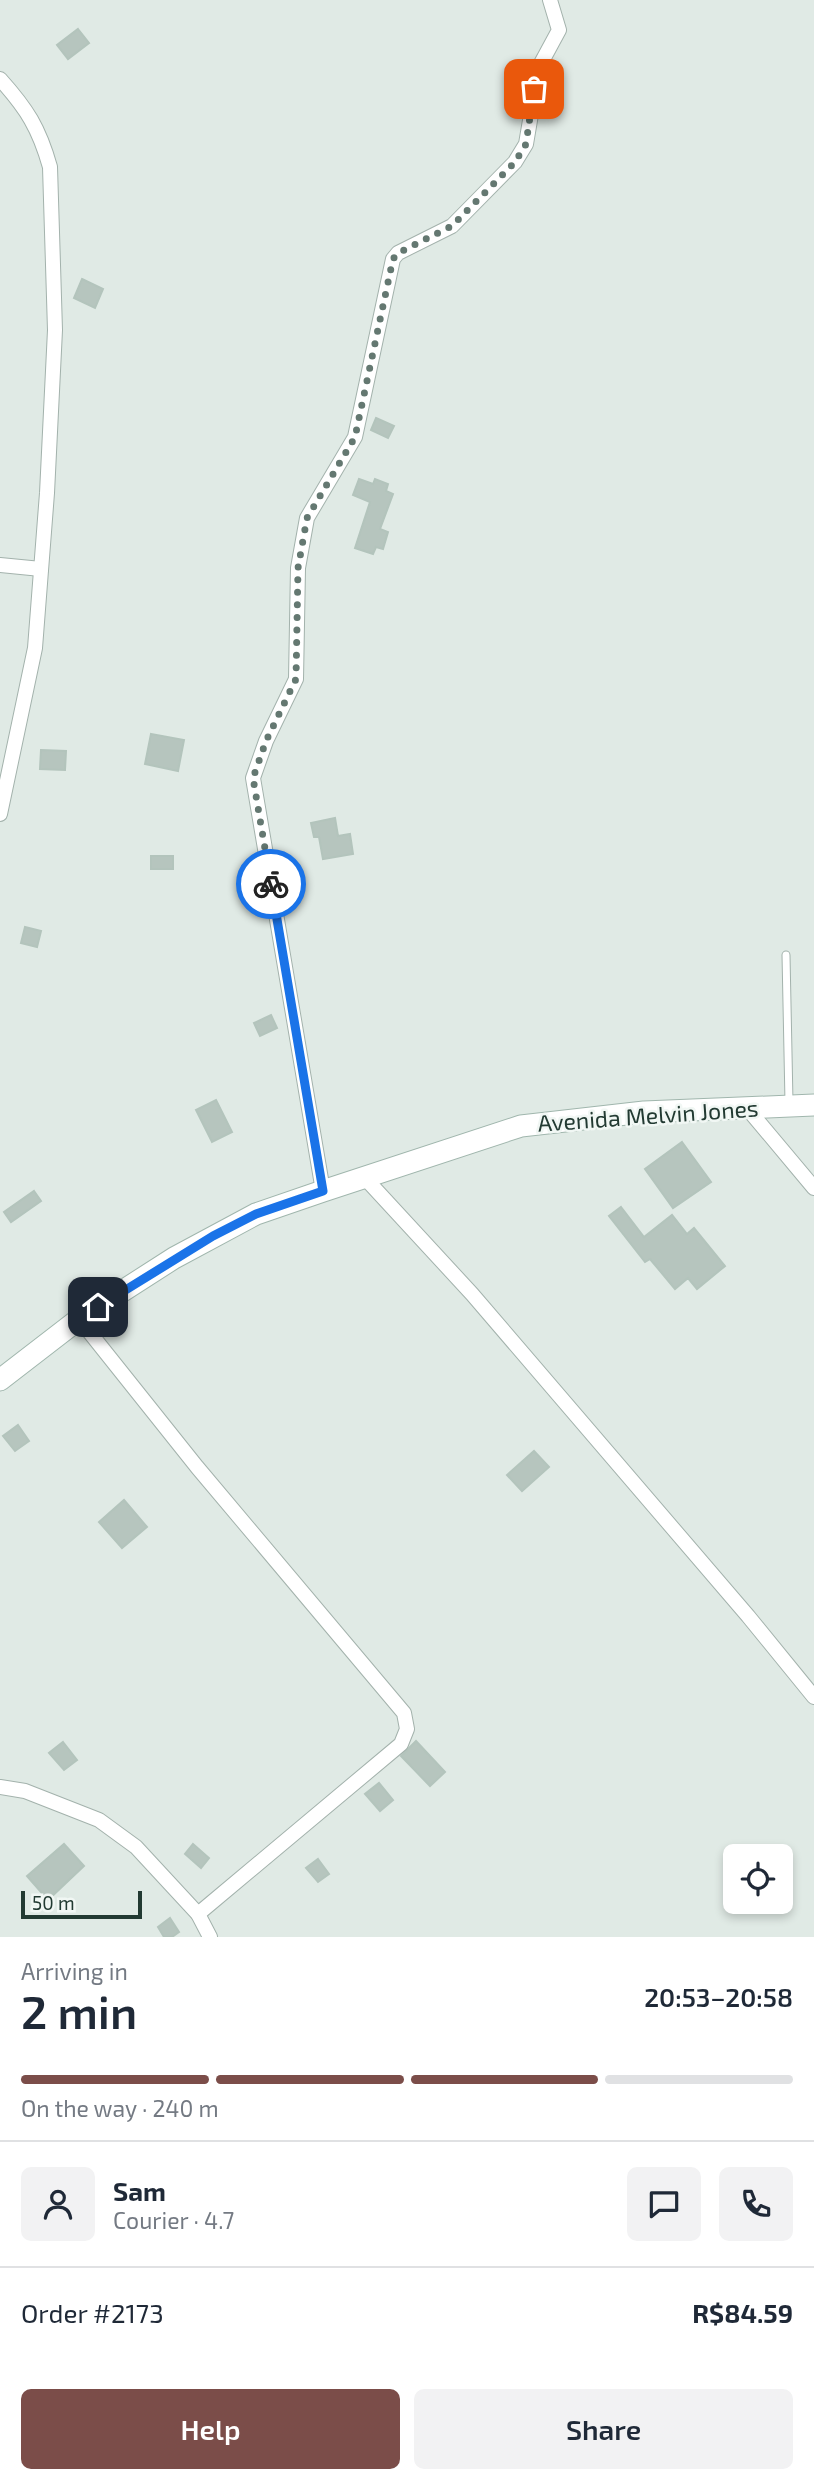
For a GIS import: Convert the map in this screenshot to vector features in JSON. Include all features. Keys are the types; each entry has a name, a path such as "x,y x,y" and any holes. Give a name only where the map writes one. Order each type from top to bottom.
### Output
{"street":[{"path":"323,1191 253,778 266,741 296,679 298,568 307,518 355,437 393,259 398,253 452,226 515,162 526,144 539,67 559,30 550,0"},
{"path":"0,79 27,109 44,145 50,167 55,330 35,648 0,814"},
{"path":"0,565 41,569"},
{"name":"Avenida Melvin Jones","path":"0,1380 79,1319 213,1236 256,1214 323,1191 521,1126 644,1112 814,1105"},
{"path":"747,1108 814,1188"},
{"path":"365,1178 472,1294 814,1697"},
{"path":"79,1319 197,1467 404,1713 407,1729 401,1744 198,1914"},
{"path":"0,1787 26,1791 99,1820 136,1847 198,1914 210,1937"}],"lane":[{"path":"786,955 789,1106"}],"building":[{"path":"78,29 89,43 68,59 57,45"},
{"path":"82,279 103,289 95,308 74,298"},
{"path":"376,418 394,426 388,438 371,430"},
{"path":"359,479 373,484 375,479 388,484 386,491 393,494 380,529 388,532 383,549 376,547 373,554 355,548 370,502 353,495"},
{"path":"151,734 184,740 178,771 145,764"},
{"path":"41,750 66,751 65,770 40,769"},
{"path":"335,818 338,836 350,834 353,854 323,859 319,837 314,837 311,823"},
{"path":"151,856 173,856 173,869 151,869"},
{"path":"25,927 41,931 37,947 21,943"},
{"path":"271,1015 277,1028 260,1036 254,1023"},
{"path":"216,1100 232,1132 212,1142 196,1110"},
{"path":"682,1142 711,1182 673,1208 645,1169"},
{"path":"34,1191 41,1201 11,1222 4,1212"},
{"path":"621,1207 644,1237 672,1215 687,1234 694,1228 725,1266 697,1289 688,1278 675,1289 650,1259 645,1262 609,1216"},
{"path":"18,1425 29,1441 15,1451 3,1436"},
{"path":"534,1451 549,1467 522,1491 507,1475"},
{"path":"124,1500 147,1527 122,1548 99,1522"},
{"path":"416,1741 445,1772 430,1786 401,1756"},
{"path":"63,1742 77,1760 64,1770 49,1753"},
{"path":"379,1783 393,1800 380,1811 365,1794"},
{"path":"64,1844 84,1866 48,1900 27,1876"},
{"path":"193,1844 209,1858 201,1868 185,1854"},
{"path":"318,1859 329,1874 318,1882 306,1868"},
{"path":"170,1918 179,1932 172,1937 164,1937 158,1927"}],"way so far":[{"path":"271,884 253,778 266,741 296,679 298,568 307,518 355,437 393,259 398,253 452,226 515,162 526,144 534,89"}],"route":[{"path":"98,1307 173,1258 213,1236 256,1214 323,1191 271,884"}]}
